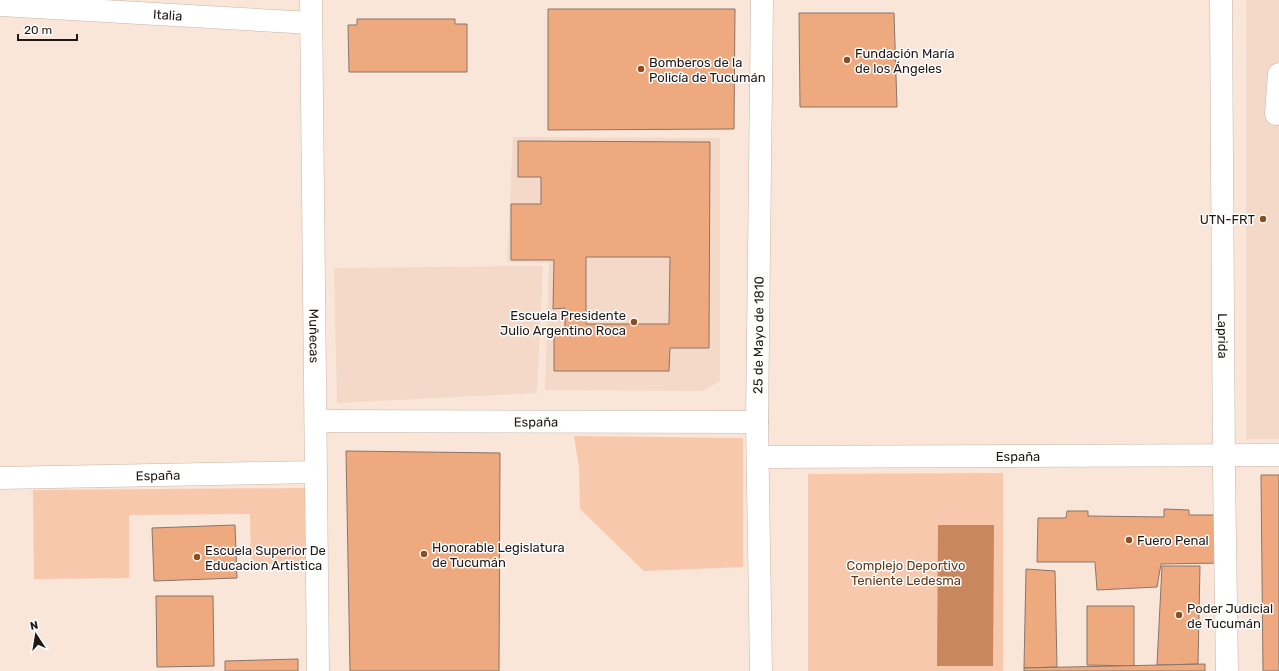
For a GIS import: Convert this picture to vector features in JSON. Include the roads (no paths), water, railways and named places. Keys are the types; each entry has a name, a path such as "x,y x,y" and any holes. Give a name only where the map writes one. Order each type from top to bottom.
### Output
{"street":[{"name":"Muñecas","path":"311,0 318,671"},
{"name":"25 de Mayo de 1810","path":"761,671 757,422 762,0"},
{"name":"Laprida","path":"1221,0 1227,671"},
{"name":"Italia","path":"0,5 311,24"},
{"path":"1276,114 1279,74"},
{"name":"España","path":"316,421 757,422"},
{"name":"España","path":"758,457 1224,454 1279,455"},
{"name":"España","path":"0,478 315,472"}],"place":[{"name":"Fundación María de los Ángeles","path":"847,60"},
{"name":"Bomberos de la Policía de Tucumán","path":"641,69"},
{"name":"UTN-FRT","path":"1263,219"},
{"name":"Escuela Presidente Julio Argentino Roca","path":"634,322"},
{"name":"Fuero Penal","path":"1129,540"},
{"name":"Honorable Legislatura de Tucumán","path":"424,554"},
{"name":"Escuela Superior De Educacion Artistica","path":"197,557"},
{"name":"Poder Judicial de Tucumán","path":"1179,615"}],"park label":[{"name":"Complejo Deportivo Teniente Ledesma","path":"906,572"}]}
